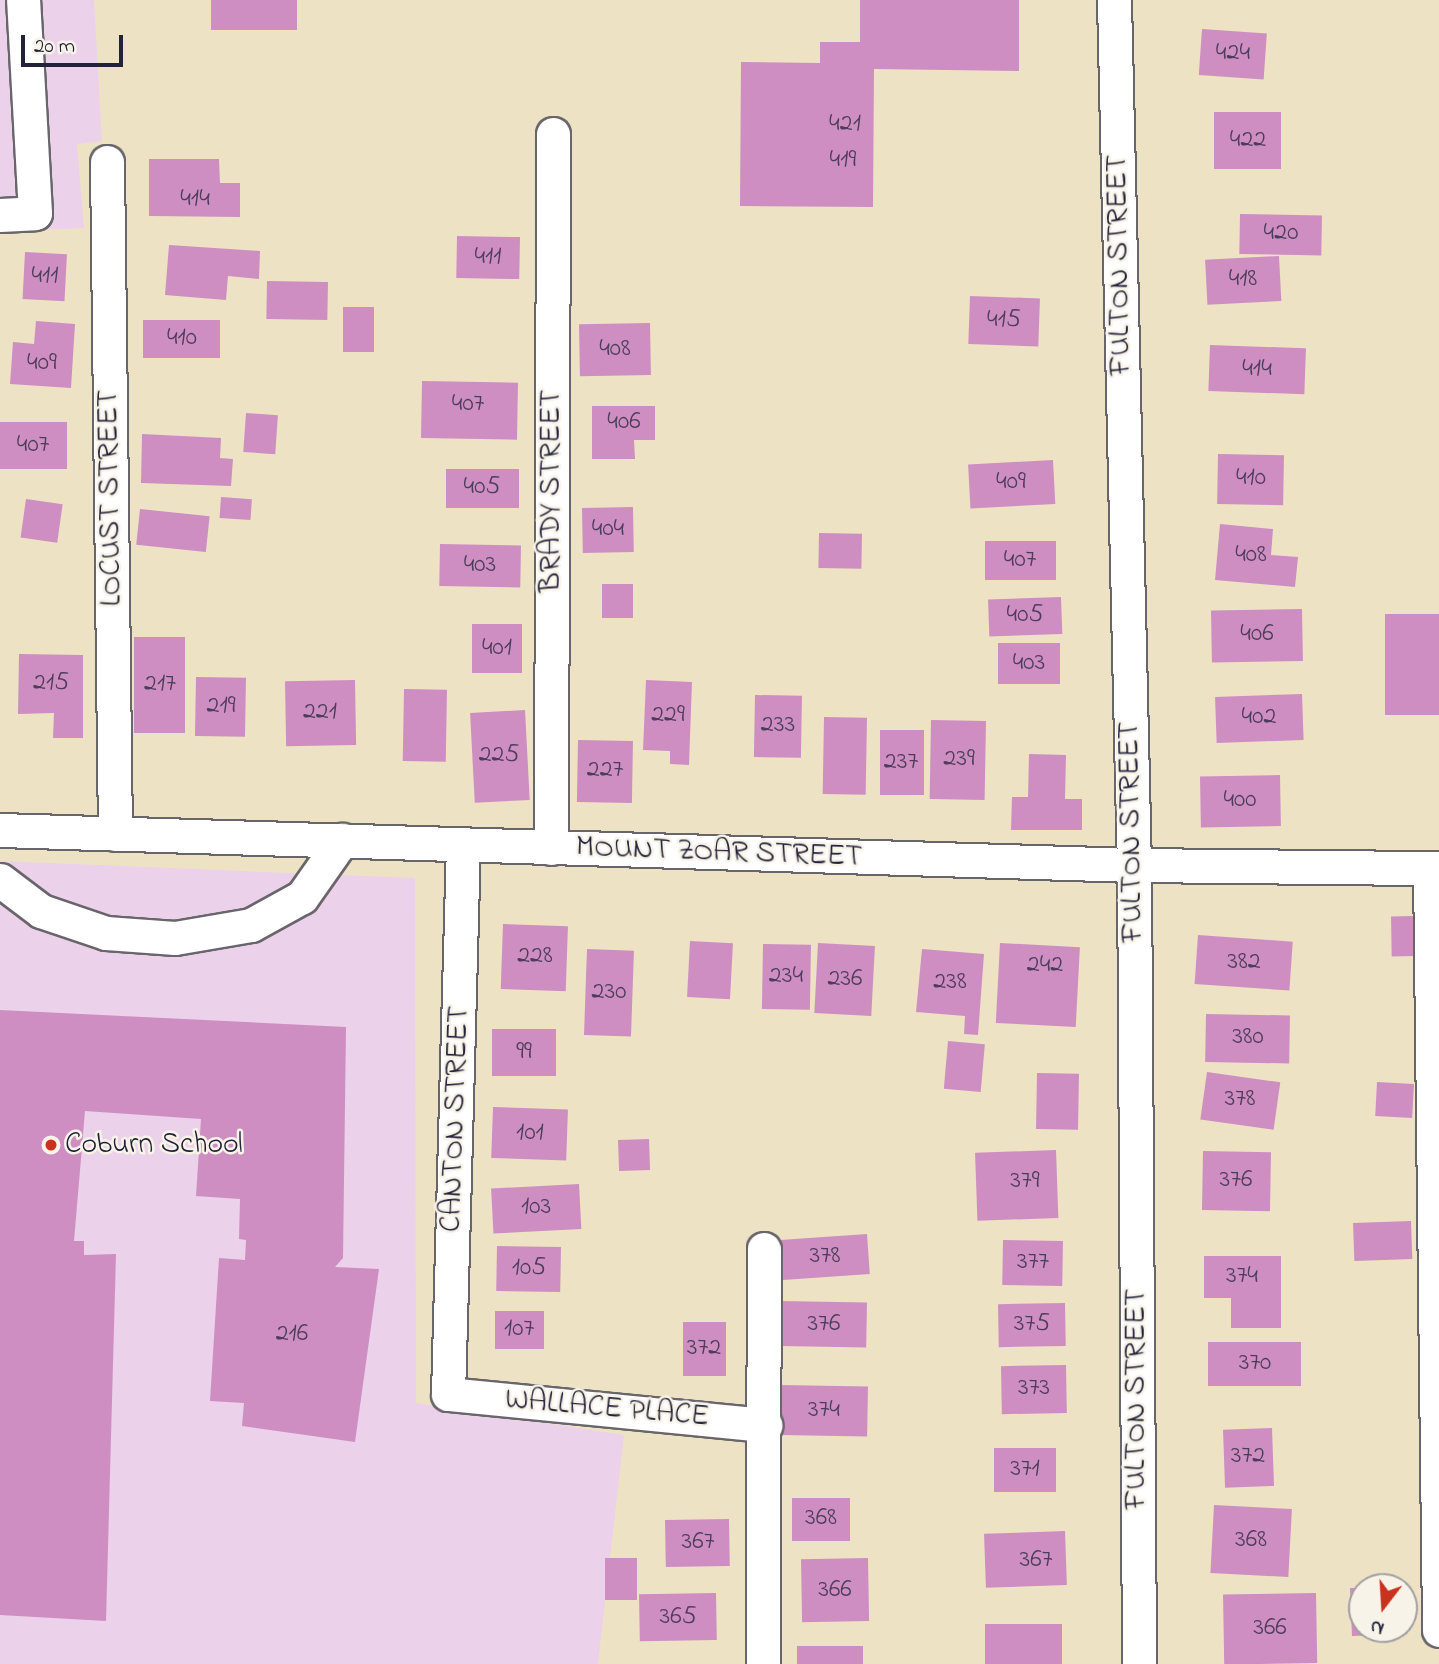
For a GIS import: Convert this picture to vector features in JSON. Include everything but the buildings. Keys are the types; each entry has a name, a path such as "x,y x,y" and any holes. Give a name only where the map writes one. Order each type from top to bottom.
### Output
{"street":[{"path":"0,215 35,213 23,0"},
{"name":"FULTON STREET","path":"1114,0 1133,865 1139,1664"},
{"name":"BRADY STREET","path":"551,848 553,134"},
{"name":"LOCUST STREET","path":"107,162 115,834"},
{"name":"MOUNT ZOAR STREET","path":"0,830 1133,865 1434,868"},
{"path":"0,880 41,911 106,933 175,938 251,925 302,897 342,840"},
{"name":"CANTON STREET","path":"448,1394 463,844"},
{"path":"1434,868 1439,1630"},
{"path":"763,1664 764,1249"},
{"name":"WALLACE PLACE","path":"448,1394 765,1425"}],"shaded area":[{"path":"0,0 94,0 102,141 77,144 84,228 0,232"},
{"path":"0,861 415,878 416,1403 624,1435 598,1664 0,1664"}],"place":[{"name":"Coburn School","path":"51,1145"}]}
